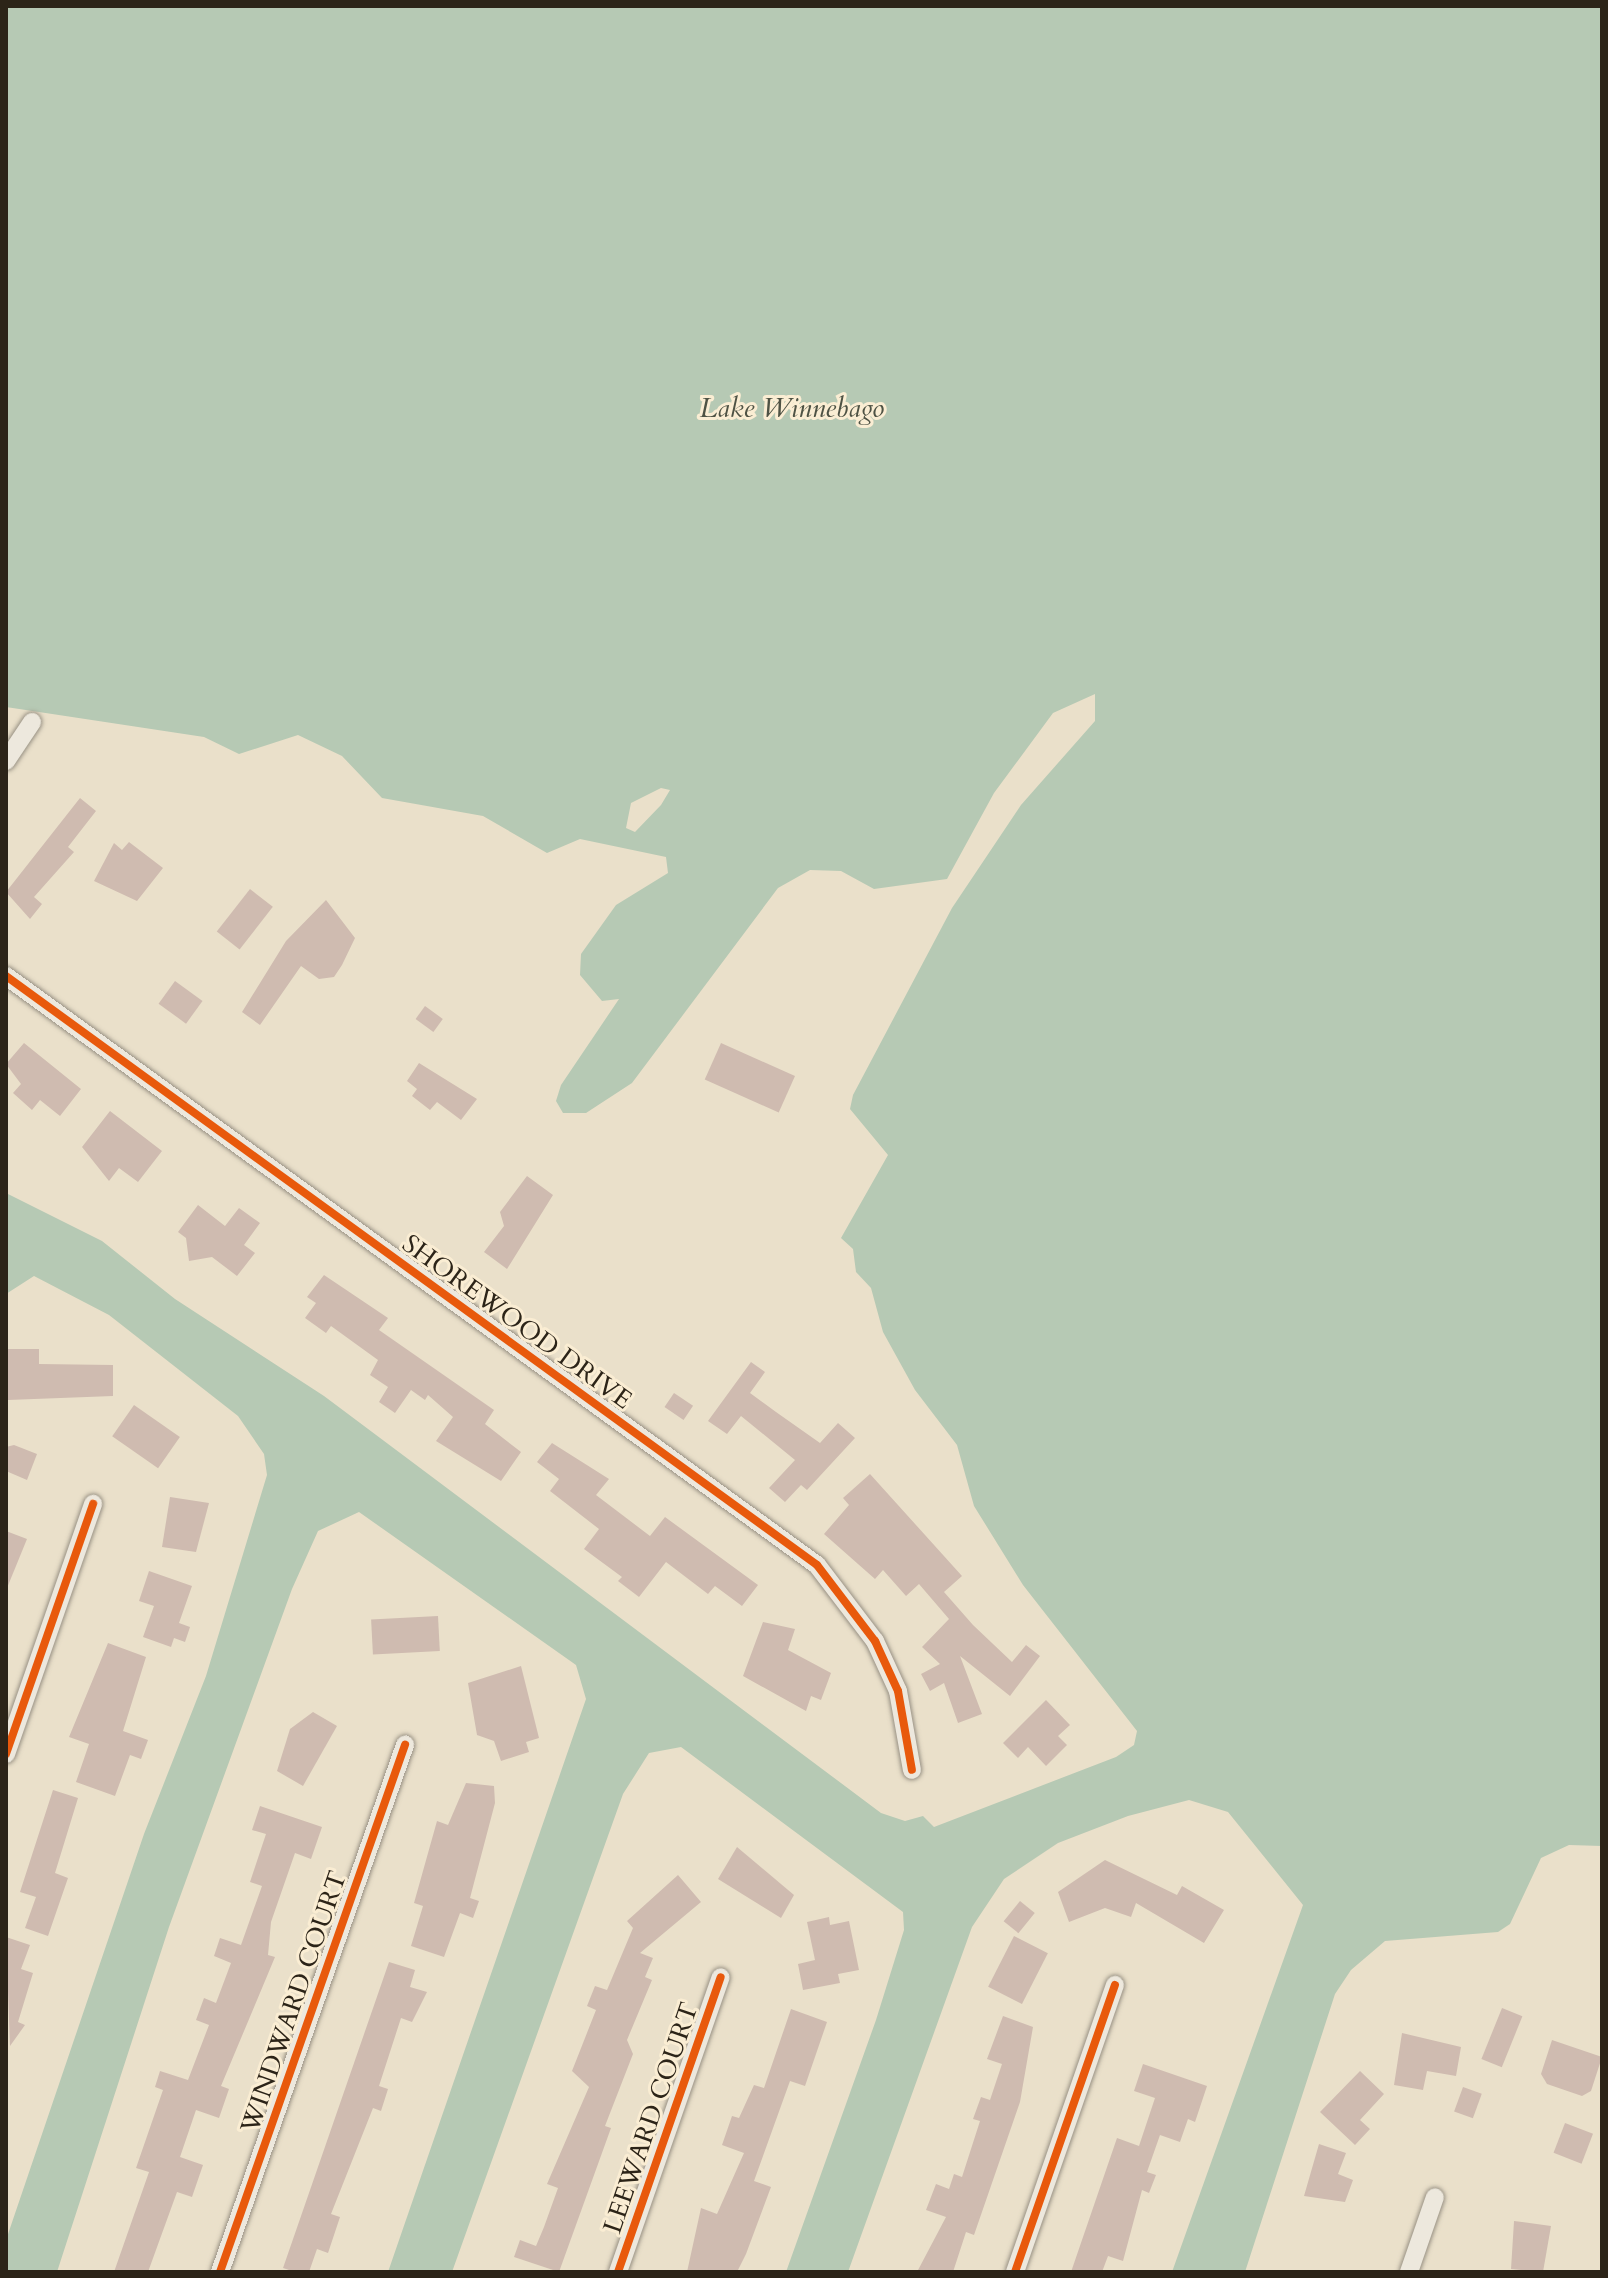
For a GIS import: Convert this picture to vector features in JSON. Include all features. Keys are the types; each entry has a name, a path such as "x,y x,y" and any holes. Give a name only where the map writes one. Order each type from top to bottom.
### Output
{"street":[{"path":"6,761 32,722"},
{"name":"SHOREWOOD DRIVE","path":"6,976 817,1565 875,1641 898,1691 912,1770"},
{"path":"6,1754 93,1504"},
{"name":"WINDWARD COURT","path":"220,2272 405,1745"},
{"name":"LEEWARD COURT","path":"618,2272 721,1977"},
{"path":"1015,2272 1115,1985"},
{"path":"1409,2272 1435,2197"}],"water":[{"name":"Lake Winnebago","path":"6,6 1602,6 1602,1846 1569,1845 1541,1858 1510,1924 1498,1932 1385,1941 1351,1970 1335,1994 1245,2272 1172,2272 1303,1905 1228,1812 1189,1800 1128,1816 1058,1843 1004,1879 972,1927 848,2272 786,2272 876,2020 904,1930 903,1912 681,1747 649,1753 623,1794 452,2272 388,2272 586,1699 576,1665 359,1512 318,1531 292,1589 169,1927 57,2272 6,2272 6,2240 144,1834 206,1676 267,1475 264,1454 238,1416 109,1315 34,1276 6,1294 6,1193 102,1241 175,1299 324,1396 881,1813 905,1821 923,1816 934,1827 1116,1757 1134,1745 1137,1731 1023,1585 974,1506 957,1445 915,1390 883,1332 871,1288 856,1272 853,1249 841,1238 888,1155 850,1109 853,1095 952,908 1021,805 1095,721 1095,694 1053,713 994,793 947,879 874,889 841,871 810,870 778,888 632,1083 586,1113 563,1113 556,1101 561,1085 619,999 602,1001 580,975 581,954 616,905 668,873 666,857 580,839 547,853 483,816 382,798 342,756 298,735 239,754 204,737 6,707","holes":["661,788 670,790 661,805 635,832 626,828 631,803"]}],"building":[{"path":"80,798 96,811 68,847 74,852 34,897 42,904 30,919 6,892"},
{"path":"129,842 163,868 137,901 94,881 114,843 122,850"},
{"path":"250,889 273,907 240,949 217,932"},
{"path":"326,900 355,938 342,965 334,977 319,979 301,966 260,1025 242,1012 286,941"},
{"path":"175,981 203,1001 186,1024 159,1004"},
{"path":"425,1006 443,1019 433,1032 416,1019"},
{"path":"24,1043 81,1089 60,1116 40,1100 32,1110 13,1093 21,1084 6,1064"},
{"path":"721,1043 795,1076 779,1112 705,1080"},
{"path":"419,1063 477,1099 461,1120 437,1102 430,1110 412,1096 417,1089 407,1081"},
{"path":"110,1111 162,1151 138,1182 119,1168 109,1181 82,1147"},
{"path":"527,1176 553,1195 507,1269 484,1252 504,1226 500,1212"},
{"path":"198,1205 225,1226 239,1208 260,1223 244,1245 255,1253 237,1276 212,1257 189,1261 186,1238 178,1232"},
{"path":"324,1275 388,1318 379,1330 494,1410 485,1424 521,1452 501,1481 436,1441 453,1417 428,1395 425,1400 411,1390 395,1413 379,1402 388,1387 370,1375 378,1360 331,1326 326,1333 305,1318 316,1303 307,1297"},
{"path":"8,1349 39,1349 39,1364 113,1365 113,1396 8,1400"},
{"path":"751,1362 765,1372 750,1393 776,1412 820,1443 838,1423 855,1438 807,1490 801,1485 785,1502 769,1488 795,1460 741,1416 727,1434 708,1421"},
{"path":"674,1393 693,1406 684,1420 664,1407"},
{"path":"134,1405 180,1437 158,1468 112,1436"},
{"path":"552,1443 609,1479 596,1495 650,1536 665,1517 758,1585 742,1606 715,1586 708,1594 666,1562 639,1597 618,1581 622,1577 584,1549 599,1529 550,1491 559,1479 537,1462"},
{"path":"14,1445 37,1454 27,1480 6,1471 6,1447"},
{"path":"870,1474 962,1576 944,1592 973,1625 1012,1662 1026,1645 1040,1656 1010,1696 960,1656 982,1714 958,1723 944,1683 930,1691 921,1674 940,1664 922,1647 949,1619 919,1584 906,1596 883,1570 875,1579 824,1534 849,1505 843,1498"},
{"path":"170,1497 209,1503 196,1552 162,1547"},
{"path":"6,1531 27,1539 7,1588 6,1588"},
{"path":"149,1571 192,1586 179,1623 190,1627 185,1642 174,1638 171,1647 143,1637 154,1606 139,1601"},
{"path":"438,1616 440,1651 373,1654 371,1620"},
{"path":"763,1622 795,1629 788,1650 831,1673 821,1700 811,1696 806,1711 743,1676"},
{"path":"108,1643 146,1657 123,1731 148,1740 141,1759 130,1755 115,1796 76,1782 89,1744 69,1737"},
{"path":"521,1666 539,1738 526,1742 529,1752 501,1761 494,1741 477,1735 468,1683"},
{"path":"1046,1700 1070,1725 1058,1736 1067,1745 1046,1766 1028,1747 1018,1758 1003,1743"},
{"path":"313,1712 337,1726 303,1786 277,1771 290,1729"},
{"path":"466,1783 494,1786 495,1803 470,1898 479,1901 473,1918 460,1913 444,1957 411,1946 423,1906 414,1903 437,1821 448,1825"},
{"path":"53,1790 78,1798 55,1873 68,1878 48,1936 25,1928 36,1897 20,1892"},
{"path":"260,1806 322,1827 311,1859 295,1853 271,1922 268,1955 275,1957 221,2086 229,2089 219,2118 196,2110 180,2157 203,2165 192,2197 177,2192 148,2272 114,2272 149,2172 136,2168 163,2090 155,2087 160,2071 188,2080 209,2025 196,2020 204,1998 216,2003 231,1963 214,1956 220,1938 241,1945 262,1886 250,1882 266,1834 252,1830"},
{"path":"737,1847 794,1895 781,1918 718,1879"},
{"path":"1105,1860 1177,1895 1182,1886 1224,1910 1204,1943 1136,1903 1131,1917 1105,1908 1069,1922 1058,1892"},
{"path":"678,1875 701,1902 640,1953 653,1958 645,1977 652,1980 627,2040 633,2054 605,2126 611,2128 559,2272 514,2257 520,2240 536,2246 558,2188 547,2184 589,2087 572,2071 596,2010 587,2006 595,1986 607,1990 633,1928 627,1921"},
{"path":"1020,1901 1035,1913 1018,1933 1004,1921"},
{"path":"829,1917 830,1925 849,1921 859,1970 838,1974 840,1983 803,1990 798,1964 815,1960 807,1922"},
{"path":"1014,1936 1048,1953 1022,2004 988,1987"},
{"path":"6,1937 30,1945 21,1969 33,1973 18,2022 25,2025 10,2046"},
{"path":"389,1962 415,1970 410,1987 427,1992 412,2022 401,2018 379,2086 388,2089 381,2111 373,2108 331,2214 340,2217 328,2253 317,2249 309,2272 295,2272 283,2268"},
{"path":"1502,2008 1522,2016 1502,2067 1481,2059"},
{"path":"791,2009 827,2022 805,2086 790,2081 754,2181 771,2187 746,2254 737,2272 687,2272 701,2208 717,2214 744,2153 722,2145 732,2116 739,2118 754,2085 764,2088"},
{"path":"1003,2016 1033,2027 1020,2102 974,2235 966,2232 953,2272 917,2272 946,2217 926,2210 936,2184 949,2189 954,2174 962,2177 980,2121 973,2119 981,2097 990,2100 1002,2064 987,2059"},
{"path":"1402,2033 1461,2047 1456,2076 1427,2071 1423,2090 1394,2085"},
{"path":"1552,2040 1602,2057 1591,2091 1582,2096 1547,2084 1541,2074"},
{"path":"1143,2064 1207,2086 1195,2122 1188,2119 1180,2142 1160,2135 1147,2172 1156,2175 1149,2193 1142,2190 1123,2261 1108,2256 1102,2272 1071,2272 1117,2138 1139,2146 1155,2098 1134,2091"},
{"path":"1360,2071 1384,2094 1360,2120 1370,2129 1355,2145 1320,2112"},
{"path":"1463,2087 1482,2094 1473,2118 1454,2111"},
{"path":"1565,2123 1593,2134 1582,2164 1554,2153"},
{"path":"1319,2144 1346,2153 1338,2174 1353,2180 1345,2202 1304,2196"},
{"path":"1514,2221 1551,2226 1543,2272 1511,2269"}],"cycle path":[{"path":"6,976 817,1565 875,1641 898,1691 912,1770"},
{"path":"6,1754 93,1504"},
{"path":"220,2272 405,1745"},
{"path":"618,2272 721,1977"},
{"path":"1015,2272 1115,1985"}]}
